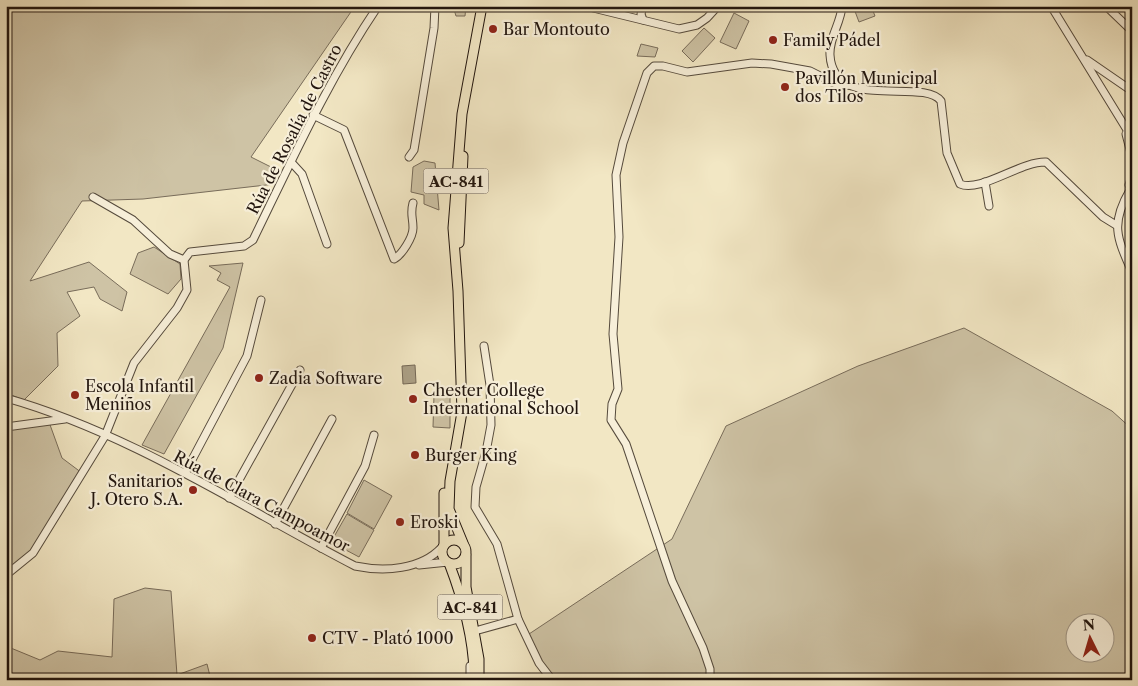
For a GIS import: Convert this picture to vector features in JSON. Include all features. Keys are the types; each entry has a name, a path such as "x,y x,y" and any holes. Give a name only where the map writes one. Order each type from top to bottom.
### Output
{"main road":[{"name":"AC-841","path":"474,680 472,632 466,588 466,549 449,509 450,481 462,412 458,291 453,228 462,114 482,6"},
{"name":"AC-841","path":"457,438 445,478 443,558 448,563 458,587 480,659 479,680"},
{"path":"443,546 453,539 463,543"},
{"path":"448,563 459,563 466,555"}],"street":[{"name":"Rúa de Rosalía de Castro","path":"184,260 190,252 244,246 253,240 312,115 354,40 378,6"},
{"path":"409,156 414,150 434,28 435,6"},
{"path":"584,6 679,28 688,28 707,18 718,6"},
{"path":"643,6 641,14 643,20"},
{"path":"842,6 833,34 832,69 839,77 861,90 923,93 937,97 941,101 947,153 958,180 966,186 985,182 1016,168 1039,161 1046,162 1103,217 1116,225"},
{"path":"1051,6 1132,138"},
{"path":"1106,6 1132,31"},
{"path":"1082,56 1132,91"},
{"path":"710,680 710,669 703,648 672,581 626,444 611,420 612,404 618,389 612,334 619,237 616,175 623,143 647,73 654,66 663,66 687,72 752,63 771,64 810,71 840,86 852,85"},
{"path":"312,115 344,130 394,259 400,256 413,229 410,215 413,203"},
{"path":"1123,124 1132,157"},
{"path":"291,162 302,174 327,244"},
{"path":"1132,168 1131,192 1121,208 1116,225 1118,240 1132,272"},
{"path":"985,182 989,206"},
{"path":"6,575 33,553 105,436 134,363 177,308 187,290 184,260 170,254 133,220 94,197"},
{"path":"1121,208 1132,199"},
{"path":"185,473 247,356 261,300"},
{"path":"484,346 490,385 490,425 486,452 476,488 476,507 497,544 518,619 539,663 552,680"},
{"path":"229,498 300,370"},
{"name":"Rúa de Clara Campoamor","path":"6,398 67,419 185,473 275,524 355,566 370,570 411,565"},
{"path":"6,427 67,419"},
{"path":"275,524 332,419"},
{"path":"321,548 365,466 374,435"},
{"path":"411,565 435,555 443,546"},
{"path":"411,565 448,563"},
{"path":"470,680 472,632 518,619"}],"shaded area":[{"path":"6,6 355,6 251,157 277,170 275,184 143,199 82,201 30,281 89,262 127,292 122,311 100,299 94,287 67,292 80,316 57,333 58,366 24,400 6,393"},
{"path":"453,6 466,6 465,16 456,16"},
{"path":"756,6 779,6 779,11 756,11"},
{"path":"853,6 871,6 875,16 859,22"},
{"path":"734,13 749,21 736,49 720,42"},
{"path":"704,28 715,38 693,62 682,51"},
{"path":"641,44 658,48 655,57 637,56"},
{"path":"424,161 435,163 439,210 424,204 424,195 411,192 413,167"},
{"path":"154,247 180,264 181,279 168,294 130,274 138,253"},
{"path":"243,263 223,348 164,454 142,445 230,287 217,280 221,273 209,266"},
{"path":"964,328 1112,411 1132,429 1132,680 556,680 550,675 526,636 672,539 726,426 858,366"},
{"path":"415,365 416,383 403,384 402,366"},
{"path":"434,395 450,396 450,428 433,427"},
{"path":"49,422 62,458 82,473 33,553 6,575 6,425"},
{"path":"364,480 392,496 374,529 347,513"},
{"path":"347,514 374,530 359,557 331,542"},
{"path":"145,588 171,591 177,675 207,664 211,680 6,680 6,646 40,660 58,651 112,657 114,599"}],"place":[{"name":"Bar Montouto","path":"493,29"},
{"name":"Family Pádel","path":"773,40"},
{"name":"Pavillón Municipal dos Tilos","path":"785,87"},
{"name":"Zadia Software","path":"259,378"},
{"name":"Escola Infantil Meniños","path":"75,395"},
{"name":"Chester College International School","path":"413,399"},
{"name":"Burger King","path":"415,455"},
{"name":"Sanitarios J. Otero S.A.","path":"193,490"},
{"name":"Eroski","path":"400,522"},
{"name":"CTV - Plató 1000","path":"312,638"}]}
